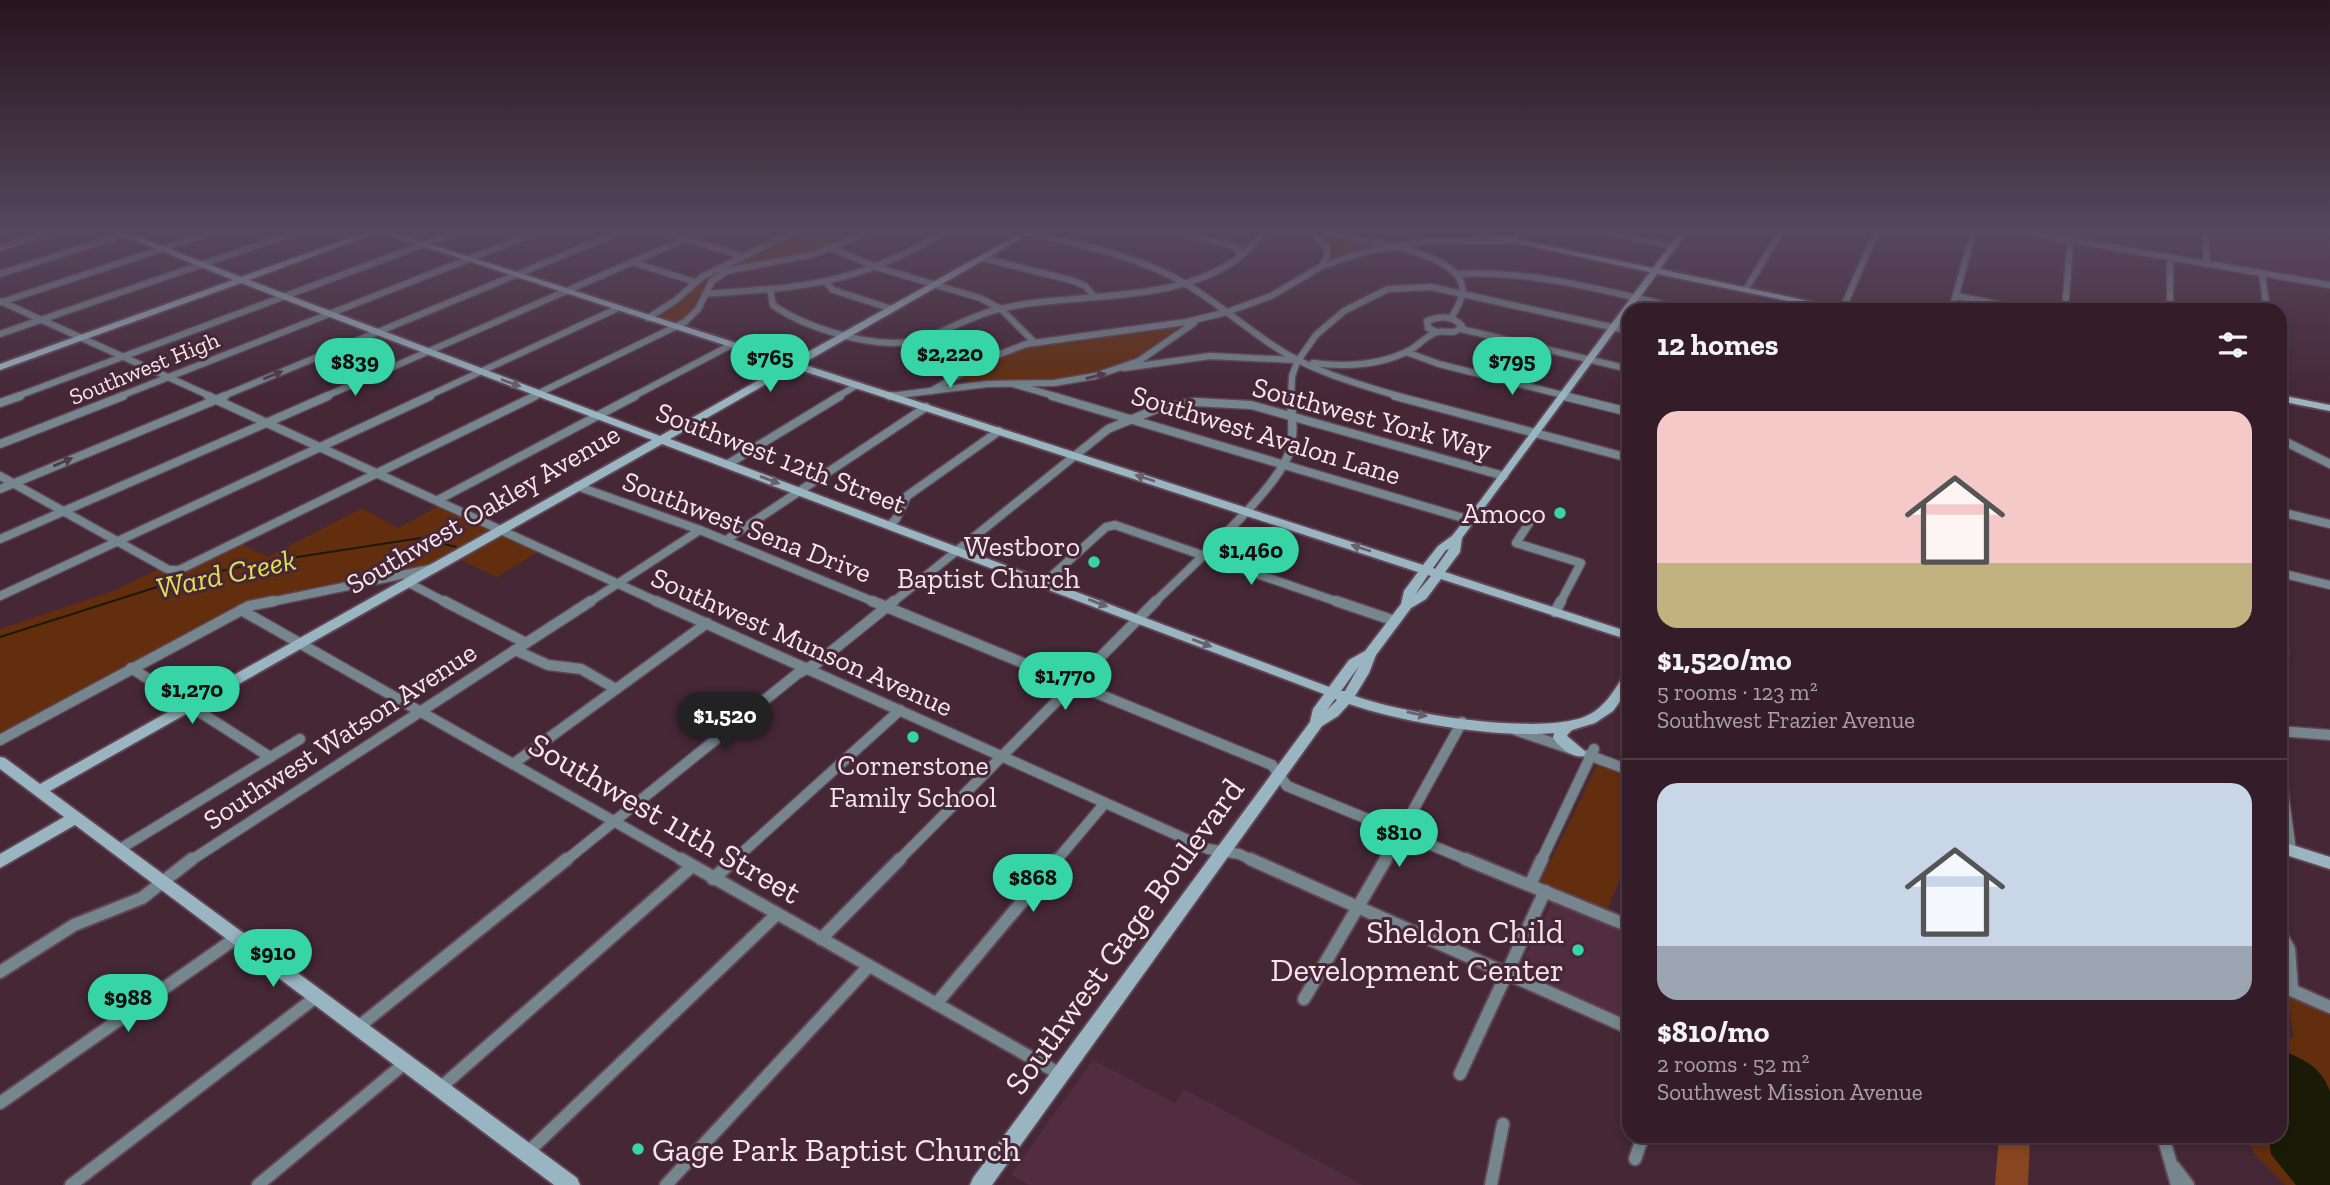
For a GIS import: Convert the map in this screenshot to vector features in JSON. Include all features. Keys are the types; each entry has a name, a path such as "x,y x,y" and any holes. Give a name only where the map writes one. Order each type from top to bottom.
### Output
{"main road":[{"path":"0,367 222,288"},
{"name":"Southwest 12th Street","path":"261,288 1338,695 1369,705 1500,727"},
{"path":"557,288 1622,634"},
{"name":"Southwest Oakley Avenue","path":"39,791 928,288"},
{"name":"Southwest Gage Boulevard","path":"1631,303 1642,288"},
{"path":"1742,288 1814,303"},
{"name":"Southwest Gage Boulevard","path":"980,1185 1317,723 1320,709 1366,668 1370,654 1406,606 1422,596 1442,548 1456,538 1470,520 1622,315"},
{"path":"2287,399 2330,408"},
{"path":"1618,695 1622,684"},
{"path":"1500,727 1535,729 1568,726 1599,714 1612,704 1622,689"},
{"path":"1568,726 1561,732 1560,738 1588,752"},
{"path":"1,764 120,849 569,1185"},
{"path":"0,863 75,818"}],"street":[{"path":"0,302 42,288"},
{"path":"0,334 133,288"},
{"path":"0,403 306,288"},
{"name":"Southwest High","path":"0,444 395,288"},
{"path":"0,489 483,288"},
{"path":"0,539 572,288"},
{"path":"648,318 676,300 688,288"},
{"path":"0,476 169,570 176,571 674,326 696,314 707,288"},
{"path":"705,294 775,288"},
{"path":"831,288 892,309"},
{"path":"950,288 972,295 1000,309 1034,342"},
{"path":"1087,288 1095,297"},
{"path":"770,289 773,306 782,313 846,334 885,342 910,341 1000,309 1151,288"},
{"path":"1193,288 1299,361 1390,395 1622,456"},
{"path":"931,391 991,357 1034,342 1203,319 1285,288"},
{"path":"821,939 1245,511 1284,465 1291,449 1292,376 1301,353 1322,329 1379,292 1402,288"},
{"path":"1431,288 1622,329"},
{"path":"1451,318 1462,288"},
{"path":"1585,288 1653,303"},
{"path":"1954,303 1958,288"},
{"path":"1956,296 1992,303"},
{"name":"Southwest Munson Avenue","path":"0,302 1208,849 1239,854 1622,1025"},
{"path":"0,596 618,308"},
{"path":"1461,329 1461,324 1451,318 1437,317 1427,321 1428,328 1437,332 1450,333 1461,329 1622,367"},
{"path":"1124,368 1203,319"},
{"path":"1167,324 1178,326 1180,331"},
{"path":"890,396 974,385 1054,383 1167,360 1237,355 1355,364 1387,359 1406,352 1437,332"},
{"path":"438,500 731,345"},
{"path":"1154,351 1155,356 1167,360"},
{"path":"1406,352 1439,364 1622,410"},
{"path":"961,374 960,381 974,385"},
{"path":"1049,394 1044,388 1054,383"},
{"name":"Southwest Avalon Lane","path":"1013,384 1470,520"},
{"path":"728,464 857,385"},
{"name":"Southwest York Way","path":"357,1028 613,821 888,607 1108,429 1127,418 1172,405 1212,401 1251,405 1504,475"},
{"path":"726,540 926,407"},
{"path":"890,525 897,520 902,501 907,496 999,431"},
{"path":"2287,442 2330,464"},
{"name":"Southwest Sena Drive","path":"578,486 726,540 1272,765 1287,786 1622,923"},
{"path":"2287,514 2330,524"},
{"path":"1533,517 1516,543 1581,563 1555,612"},
{"path":"1044,583 1112,525 1395,621"},
{"name":"Southwest Watson Avenue","path":"0,972 74,925 134,903 177,869 701,530"},
{"path":"0,740 131,668 260,602 431,569"},
{"path":"2287,575 2330,585"},
{"path":"407,582 526,643"},
{"name":"Southwest 11th Street","path":"242,610 1060,1074"},
{"path":"513,764 707,623"},
{"path":"515,650 548,665 581,669 617,689"},
{"path":"131,668 270,757"},
{"path":"713,878 900,710"},
{"path":"1304,999 1402,832 1462,722"},
{"name":"Southwest 12th Street","path":"1500,727 1588,752 1622,767"},
{"path":"2287,732 2330,735"},
{"path":"120,849 300,739"},
{"path":"1530,886 1588,752"},
{"path":"936,1004 1105,803"},
{"path":"2287,849 2330,863"},
{"path":"439,1089 691,867"},
{"path":"1460,1074 1545,891"},
{"path":"527,1153 776,915"},
{"path":"0,1103 236,938"},
{"path":"2287,946 2287,974"},
{"path":"666,1185 869,967"},
{"path":"2287,987 2330,1007"},
{"path":"71,1185 316,997"},
{"path":"258,1185 405,1063"},
{"path":"1491,1185 1503,1124"},
{"path":"1635,1159 1641,1143"},
{"path":"2164,1143 2177,1185"},
{"path":"2172,1164 2188,1185"}],"shaded area":[{"path":"690,288 703,288 696,312 677,323 658,317"},
{"path":"1173,326 1177,328 1176,331 1150,349 1102,371 1055,380 972,383 963,379 978,366 1001,355 1029,347 1061,340"},
{"path":"441,505 492,531 445,559 419,568 247,603 0,735 0,629 113,591 159,569 172,574 240,543 268,557 362,508 398,528"},
{"path":"498,535 538,552 497,577 456,558"},
{"path":"1598,764 1622,773 1622,873 1606,913 1542,884 1541,881"},
{"name":"Sheldon Child Development Center","path":"1552,902 1622,929 1622,1021 1517,973"},
{"path":"2287,992 2330,1013 2330,1135 2296,1056 2287,1053 2287,1038 2294,1038"},
{"path":"2287,1053 2317,1070 2330,1092 2330,1185 2296,1185 2271,1154 2270,1143 2287,1143"},
{"path":"1093,1060 1175,1103 1184,1089 1363,1185 1029,1185 1011,1174"},
{"path":"1998,1143 2030,1143 2028,1185 1995,1185"},
{"path":"2250,1143 2270,1143 2271,1154 2296,1185 2285,1185 2252,1151"}],"waterway":[{"name":"Ward Creek","path":"0,637 179,580 258,563 421,538 456,547"}],"place":[{"name":"Amoco","path":"1560,513"},
{"name":"Westboro Baptist Church","path":"1094,562"},
{"name":"Cornerstone Family School","path":"913,737"},
{"name":"Sheldon Child Development Center","path":"1578,950"},
{"name":"Gage Park Baptist Church","path":"638,1149"}]}
